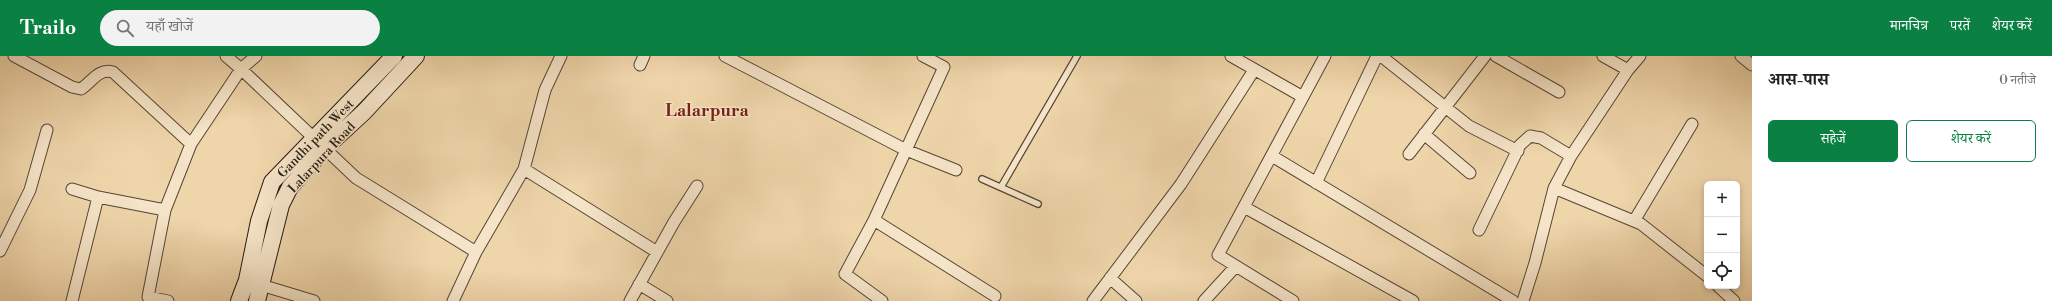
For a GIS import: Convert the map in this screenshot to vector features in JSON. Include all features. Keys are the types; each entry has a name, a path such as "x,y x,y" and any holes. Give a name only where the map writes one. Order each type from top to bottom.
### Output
{"street":[{"path":"14,56 76,88 81,89 89,84 99,73 106,70 113,72 190,144"},
{"path":"226,56 326,148 356,178 476,252"},
{"path":"168,301 148,299 165,210 190,144 241,69 256,56"},
{"name":"Gandhi path West","path":"239,301 247,280 260,221 272,182 394,56"},
{"name":"Lalarpura Road","path":"257,301 281,206 290,187 326,148 364,112 416,56"},
{"path":"453,301 476,252 524,169 545,90 561,56"},
{"path":"725,56 906,150 956,170"},
{"path":"882,301 845,274 874,220 944,67 936,59 924,56"},
{"path":"1231,56 1303,97"},
{"path":"1293,301 1218,255 1325,56"},
{"path":"1316,182 1377,56"},
{"path":"1381,56 1444,107 1482,134 1518,151"},
{"path":"1409,154 1485,56"},
{"path":"1496,56 1559,92"},
{"path":"1603,56 1628,70"},
{"path":"1523,301 1554,188 1571,156 1628,70 1640,56"},
{"path":"1741,56 1752,65"},
{"path":"1093,301 1181,184 1254,70"},
{"path":"1634,221 1692,124"},
{"path":"0,251 30,190 47,130"},
{"path":"1424,134 1470,173"},
{"path":"1479,230 1518,151 1520,144 1530,136 1541,138 1571,156"},
{"path":"1272,156 1513,301"},
{"path":"524,169 657,252"},
{"path":"630,301 657,252 697,186"},
{"path":"1554,188 1634,221 1656,235 1704,274"},
{"path":"72,189 98,197 165,210"},
{"path":"72,301 98,197"},
{"path":"1244,207 1413,301"},
{"path":"874,220 995,296"},
{"path":"1204,301 1236,266"},
{"path":"1110,278 1136,301"},
{"path":"639,284 667,301"},
{"path":"261,285 314,301"},
{"path":"1721,289 1734,301"}],"lane":[{"path":"1001,187 1077,56"},
{"path":"982,180 1038,204"}],"district":[{"name":"Lalarpura","path":"707,110"}]}
